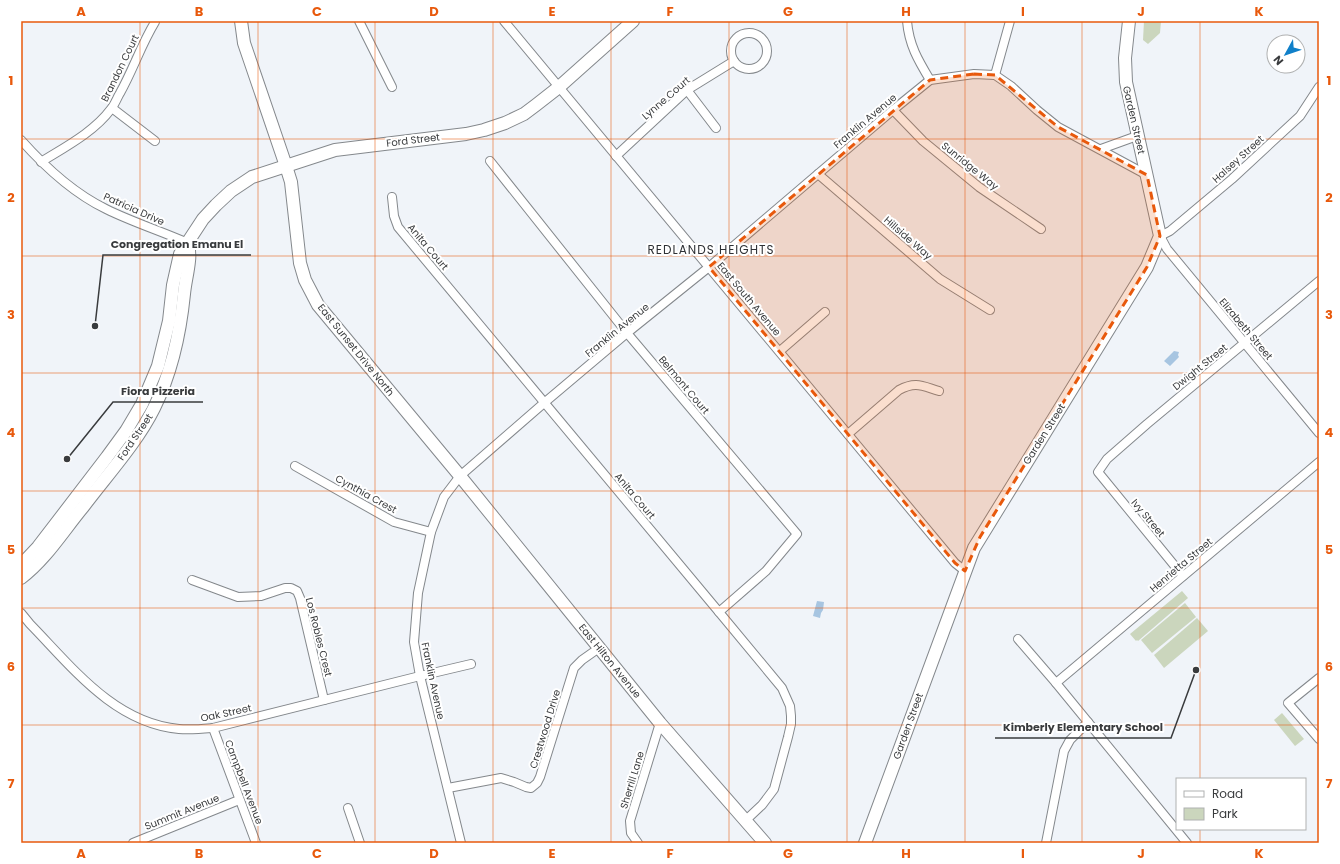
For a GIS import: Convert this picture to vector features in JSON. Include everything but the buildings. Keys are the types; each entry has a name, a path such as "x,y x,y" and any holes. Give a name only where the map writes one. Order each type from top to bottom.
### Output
{"street":[{"name":"East Sunset Drive North","path":"241,21 244,43 286,166 290,182 300,262 310,291 318,305 460,476"},
{"path":"358,21 392,87"},
{"name":"East South Avenue","path":"504,21 955,563 965,571"},
{"name":"Ford Street","path":"21,565 38,547 107,457 126,431 142,404 158,366 169,321 180,254 203,219 231,191 252,178 335,150 466,134 505,123 524,114 536,106 633,21"},
{"path":"907,21 908,35 915,56 930,80 974,74 995,75 1011,86 1058,127 1147,175"},
{"path":"995,75 1010,21"},
{"name":"Garden Street","path":"865,843 974,548 1147,267 1160,236 1126,82 1125,58 1129,21"},
{"name":"Brandon Court","path":"41,162 79,138 100,122 112,108 125,85 145,38 155,22"},
{"path":"754,34 764,43 766,54 762,63 758,67 747,69 737,65 734,61 731,53 732,44 741,35 754,34"},
{"name":"Lynne Court","path":"616,156 687,90 734,61"},
{"name":"Franklin Avenue","path":"461,843 420,676 414,642 418,593 431,532 444,497 460,476 544,403 709,268 930,80"},
{"name":"Halsey Street","path":"1160,236 1170,232 1226,184 1300,116 1319,87"},
{"path":"687,90 716,128"},
{"path":"112,108 155,141"},
{"name":"Sunridge Way","path":"893,110 923,141 979,187 1041,230"},
{"path":"1101,150 1138,136"},
{"name":"Patricia Drive","path":"21,140 41,162 79,193 106,209 188,243"},
{"name":"Belmont Court","path":"490,161 628,333 797,534 766,572 719,612"},
{"name":"Hillside Way","path":"818,174 940,279 990,310"},
{"name":"Anita Court","path":"392,197 394,216 398,227 782,688 790,706 790,732 774,789 762,805 746,820"},
{"name":"Elizabeth Street","path":"1160,236 1167,250 1319,433"},
{"name":"Ford Street","path":"21,578 33,569 117,464 154,409 169,371 181,326 189,260 188,243"},
{"name":"Dwight Street","path":"1098,472 1107,459 1147,424 1319,281"},
{"path":"780,351 825,312"},
{"path":"848,434 899,390 908,386 916,385 939,391"},
{"path":"92,494 92,485 108,465 107,457"},
{"name":"Henrietta Street","path":"1056,683 1319,462"},
{"name":"Cynthia Crest","path":"295,466 394,522 431,532"},
{"name":"Ivy Street","path":"1098,472 1183,576"},
{"name":"East Hilton Avenue","path":"460,476 598,648 765,843"},
{"name":"Los Robles Crest","path":"192,580 238,597 260,596 285,588 291,588 297,591 300,598 324,700"},
{"name":"Oak Street","path":"21,613 101,696 120,709 141,720 172,728 213,728 472,664"},
{"path":"1018,639 1176,830"},
{"name":"Crestwood Drive","path":"448,788 501,778 531,788 537,784 574,668 598,648"},
{"path":"1319,678 1288,703 1319,739"},
{"name":"Sherrill Lane","path":"638,843 632,833 630,821 660,722"},
{"path":"1046,843 1064,751 1070,740 1088,722"},
{"name":"Campbell Avenue","path":"213,728 256,843"},
{"name":"Summit Avenue","path":"133,843 239,800"},
{"path":"348,808 360,843"},
{"path":"1176,830 1187,843"}],"highlighted area":[{"path":"974,74 995,75 1058,127 1147,175 1160,236 1147,267 980,537 965,571 955,563 709,267 930,80"}],"green space":[{"path":"1144,21 1161,21 1160,33 1148,44 1143,40"},
{"path":"1182,591 1188,598 1138,641 1136,641 1130,634"},
{"path":"1185,603 1196,617 1152,653 1141,640"},
{"path":"1197,618 1208,631 1164,668 1154,655"},
{"path":"1282,713 1304,739 1295,746 1274,720"}],"water":[{"path":"1174,351 1179,352 1179,357 1170,366 1164,361"},
{"path":"817,601 824,602 820,618 813,616"}],"place":[{"name":"Congregation Emanu El","path":"95,326"},
{"name":"Fiora Pizzeria","path":"67,459"},
{"name":"Kimberly Elementary School","path":"1196,670"}],"district":[{"name":"REDLANDS HEIGHTS","path":"711,249"}]}
